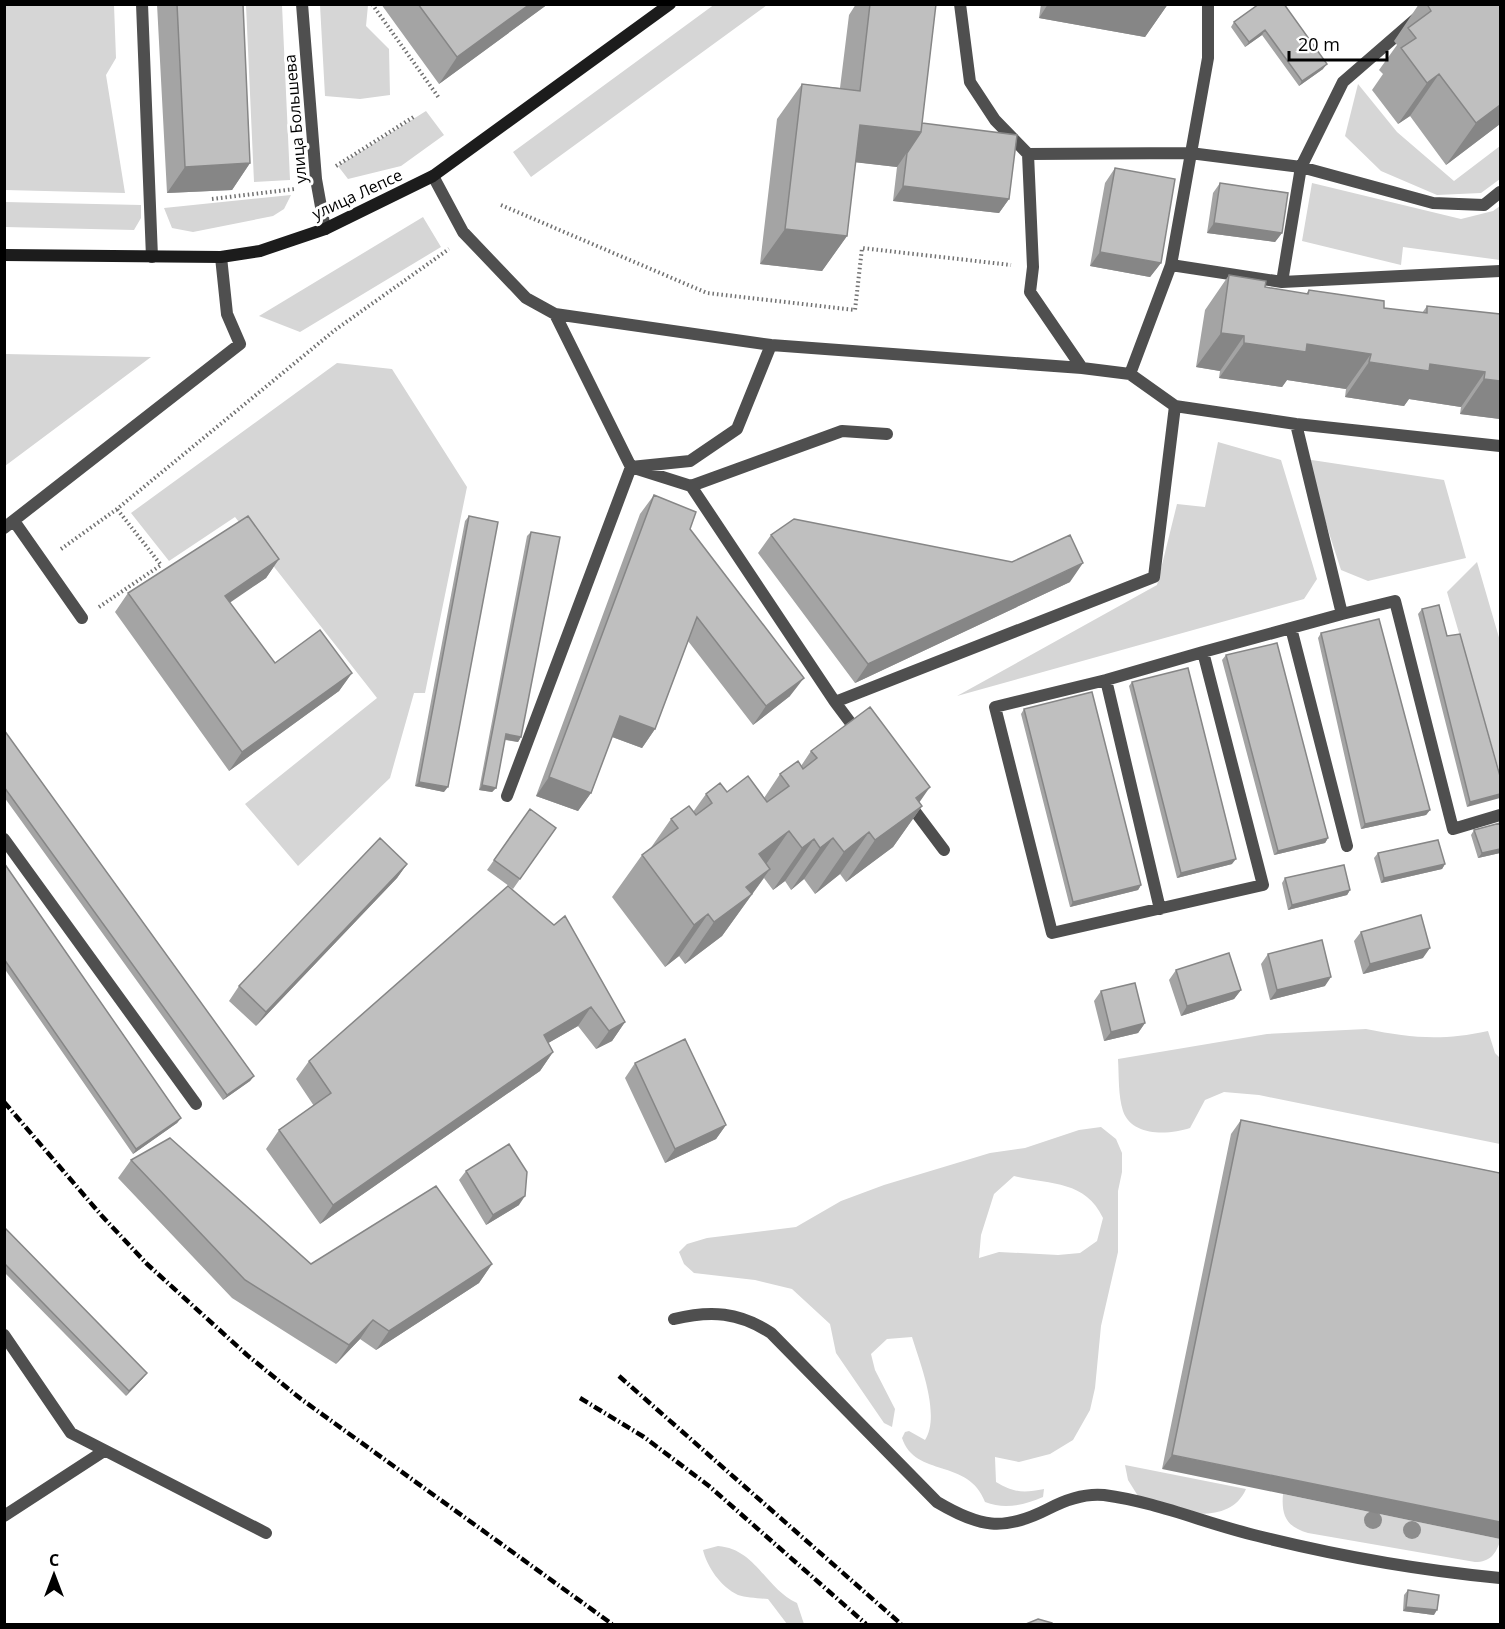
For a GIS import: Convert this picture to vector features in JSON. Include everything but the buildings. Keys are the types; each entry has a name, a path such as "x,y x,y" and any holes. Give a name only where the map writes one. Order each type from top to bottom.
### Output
{"main road":[{"name":"улица Лепсе","path":"4,255 221,257 260,251 326,229 433,176 670,4"}],"street":[{"path":"142,4 152,257"},
{"name":"улица Большева","path":"302,4 316,179 326,229"},
{"path":"960,4 970,82 994,120 1028,154 1033,267 1030,292 1082,368"},
{"path":"1130,375 1172,265 1208,58 1208,4"},
{"path":"1282,282 1301,167 1343,82 1433,4"},
{"path":"1028,154 1190,153 1301,167 1433,203 1484,205 1500,192"},
{"path":"433,176 463,232 526,298 555,314 771,345 1082,368 1130,375 1175,406 1296,424 1500,446"},
{"path":"82,618 43,561 9,524 240,344 227,314 221,257"},
{"path":"1172,265 1282,282 1500,271"},
{"path":"555,314 631,467 692,486 842,431 886,434"},
{"path":"631,467 690,461 737,429 771,345"},
{"path":"835,702 1154,577 1175,406"},
{"path":"1296,424 1342,614"},
{"path":"507,796 631,467"},
{"path":"692,486 835,702 869,748"},
{"path":"1203,652 1263,885 1052,933 995,707 1106,680 1203,652 1342,614 1395,601 1453,829 1500,815"},
{"path":"1291,628 1347,846"},
{"path":"1106,680 1160,909"},
{"path":"903,794 944,850"},
{"path":"4,839 196,1104"},
{"path":"674,1319 699,1313 721,1313 754,1321 771,1333 937,1502 963,1517 980,1523 1017,1523 1065,1501 1082,1496 1103,1495 1167,1510 1256,1536 1369,1562 1500,1578"},
{"path":"4,1335 71,1433 266,1533"},
{"path":"4,1516 104,1451"}],"path":[{"path":"372,4 440,98"},
{"path":"316,179 415,116"},
{"path":"212,199 300,188"},
{"path":"501,205 707,293 855,310 862,248 1033,267"},
{"path":"43,561 117,509 335,330 446,252 463,232"},
{"path":"82,618 161,565 117,509"}],"shaded area":[{"path":"5,4 114,5 116,58 106,75 125,193 5,190"},
{"path":"715,4 767,5 531,177 513,152"},
{"path":"246,5 282,5 290,180 254,182"},
{"path":"320,5 368,5 366,26 389,49 390,95 360,99 325,96"},
{"path":"1358,84 1397,132 1454,181 1500,146 1500,179 1481,193 1437,195 1381,171 1345,136"},
{"path":"426,111 444,135 401,166 348,179 338,166"},
{"path":"1312,183 1461,219 1493,211 1500,206 1500,260 1403,247 1401,265 1302,241"},
{"path":"291,195 284,209 273,216 193,232 172,228 164,208"},
{"path":"5,202 141,205 141,218 134,230 5,227"},
{"path":"423,217 441,247 300,332 259,316"},
{"path":"5,354 151,357 5,466"},
{"path":"337,363 392,369 467,487 425,693 414,693 390,778 298,866 245,804 377,698 235,517 169,561 131,513"},
{"path":"1218,442 1281,460 1317,579 1304,599 957,696 1157,585 1177,504 1205,507"},
{"path":"1305,459 1444,480 1466,558 1368,581 1341,570"},
{"path":"1477,562 1500,641 1500,773 1447,592"},
{"path":"1366,1029 1427,1037 1456,1036 1488,1031 1495,1053 1500,1058 1500,1144 1259,1095 1224,1092 1205,1100 1190,1128 1162,1133 1134,1126 1121,1105 1118,1059 1267,1034"},
{"path":"1101,1127 1116,1139 1122,1153 1122,1172 1118,1191 1118,1252 1101,1326 1095,1388 1090,1410 1073,1440 1050,1454 1019,1462 995,1457 996,1482 1019,1491 1044,1489 1043,1497 1029,1502 1014,1506 1000,1506 985,1502 977,1488 967,1479 918,1459 909,1450 902,1438 905,1432 909,1431 925,1440 931,1417 924,1374 912,1337 887,1339 871,1354 875,1370 895,1409 892,1427 884,1423 836,1353 830,1324 792,1289 755,1280 694,1273 684,1264 679,1252 687,1244 707,1238 796,1227 841,1201 884,1185 990,1153 1025,1148 1079,1130","holes":["1014,1176 1066,1186 1087,1197 1103,1218 1097,1241 1080,1253 1058,1255 999,1252 979,1258 981,1235 994,1194"]},
{"path":"1125,1465 1246,1489 1238,1501 1227,1509 1214,1513 1185,1513 1143,1504 1128,1480"},
{"path":"1283,1494 1500,1539 1500,1541 1492,1556 1485,1561 1475,1562 1308,1533 1301,1531 1287,1520 1283,1509"},
{"path":"718,1546 742,1554 751,1561 777,1588 797,1603 804,1624 787,1624 768,1599 741,1596 726,1587 711,1570 703,1550"}],"railway":[{"path":"4,1102 102,1216 147,1264 247,1355 301,1399 612,1624"},
{"path":"619,1376 901,1624"},
{"path":"580,1398 644,1437 709,1486 866,1624"}]}
